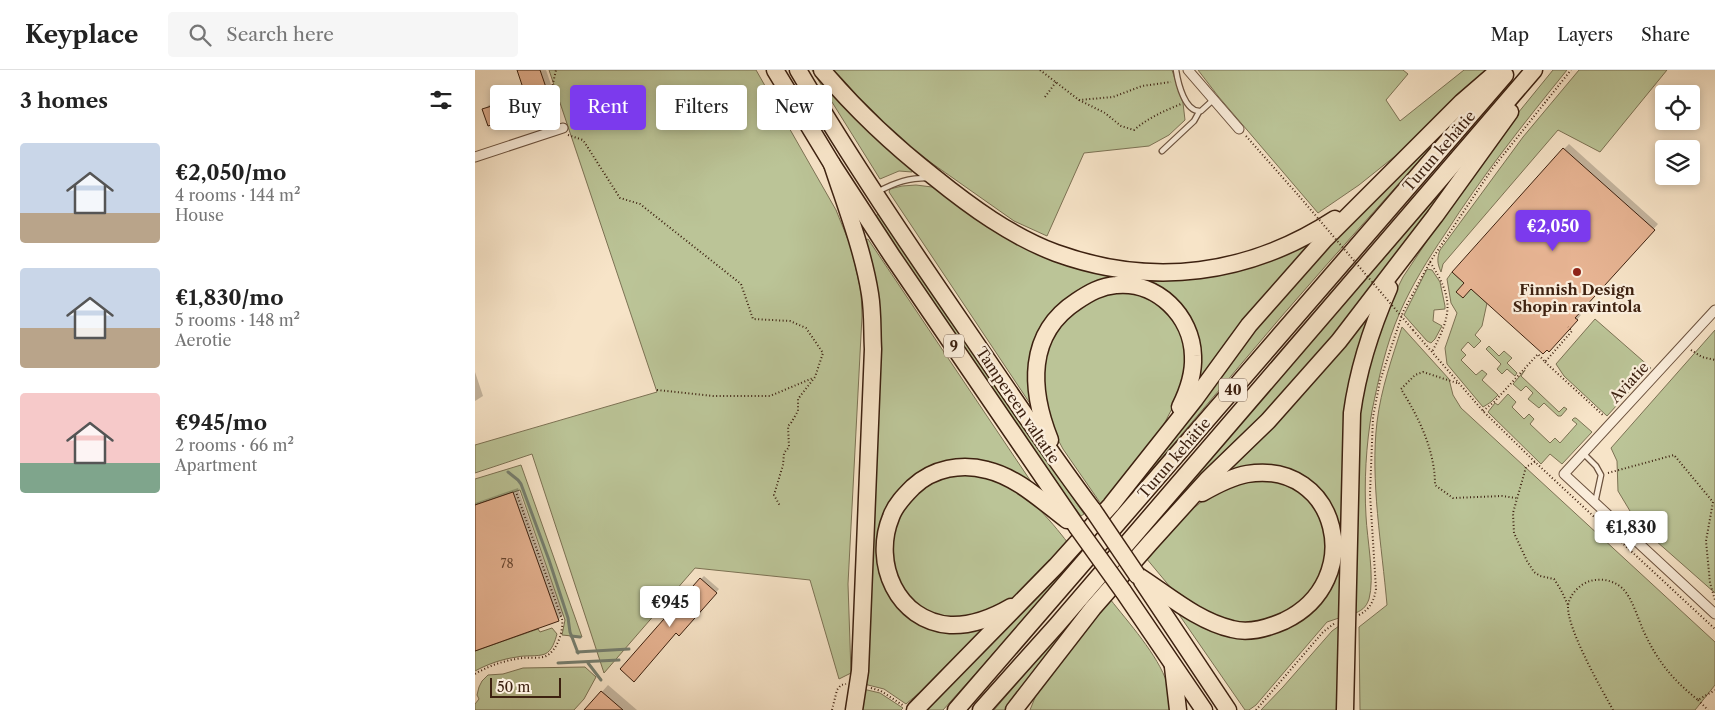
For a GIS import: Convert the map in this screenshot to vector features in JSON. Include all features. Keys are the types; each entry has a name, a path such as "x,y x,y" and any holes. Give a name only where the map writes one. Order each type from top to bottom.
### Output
{"highway":[{"name":"Tampereen valtatie","path":"775,70 832,164 866,199 1093,510 1229,710"},
{"name":"Tampereen valtatie","path":"798,70 841,141 866,199 1077,527 1173,662 1204,710"},
{"path":"822,70 875,128 961,200 992,220 1055,252 1085,262 1120,269 1156,272 1221,268 1253,260 1283,248 1317,231 1360,203"},
{"path":"910,709 1022,601 1111,505 1267,304 1325,239 1462,102 1499,70"},
{"name":"Turun kehätie","path":"956,710 1510,70"},
{"name":"Turun kehätie","path":"981,710 1534,70"},
{"path":"1014,710 1093,608 1207,480 1268,421 1302,385 1339,341 1489,142 1539,70"},
{"path":"832,164 866,271 873,339 860,671 854,710"},
{"path":"1345,710 1352,413 1359,370 1365,350 1400,262"},
{"path":"1061,468 1042,419 1038,403 1037,359 1042,341 1051,325 1069,306 1099,288 1122,284 1139,286 1149,290 1168,302 1188,328 1193,356 1192,375 1185,397 1169,432"},
{"path":"1022,601 981,621 961,625 936,622 921,616 909,607 899,597 891,584 884,562 884,546 891,515 900,502 917,484 930,475 947,469 973,467 997,473 1017,484 1077,527"},
{"path":"1137,575 1202,618 1221,626 1240,630 1260,629 1288,619 1307,605 1322,587 1330,572 1334,555 1333,532 1320,503 1300,483 1286,476 1275,474 1246,474 1225,480 1189,501"},
{"path":"1173,662 1178,710"},
{"path":"1023,710 1033,686"}],"street":[{"path":"1188,70 1239,129"},
{"path":"475,158 563,128"},
{"name":"Aviatie","path":"1595,504 1564,474 1715,310"},
{"path":"1595,504 1715,614"}],"lane":[{"path":"1176,70 1178,81 1187,102 1191,108 1199,112"},
{"path":"1162,150 1195,121 1199,112 1213,100"},
{"path":"866,199 897,182 913,178 935,178"},
{"path":"1583,454 1596,466 1601,476 1595,504"}],"path":[{"path":"553,85 556,70"},
{"path":"1040,70 1079,100 1105,113 1121,126 1134,130 1159,114 1187,102"},
{"path":"1355,617 1368,608 1373,601 1376,589 1370,485 1373,417 1380,381 1403,312 1430,262 1492,169 1571,70"},
{"path":"1079,100 1113,97 1142,86 1178,81"},
{"path":"1045,97 1056,82"},
{"path":"563,128 566,135 583,140 620,198 640,204 741,284 753,319 790,321 806,328 823,353 815,377 798,399 798,411 787,426 789,447 784,453 783,465 774,495 780,506"},
{"path":"1239,129 1299,196 1432,352 1447,318 1447,298 1444,288 1430,262"},
{"path":"1545,362 1573,331 1568,327"},
{"path":"1683,345 1702,357 1715,360"},
{"path":"1483,411 1494,402 1538,354 1606,418"},
{"path":"1459,384 1423,372 1415,375 1401,389 1422,425 1435,472 1435,485 1453,498 1502,496 1516,498"},
{"path":"657,390 713,396 770,396 815,377"},
{"path":"1609,473 1674,455 1713,502 1706,541 1710,583 1715,600"},
{"path":"1535,462 1526,467 1516,498 1513,513 1514,534 1527,561 1537,574 1554,580 1561,590 1568,606 1572,626 1613,710"},
{"path":"475,674 503,662 548,655 557,642 562,628 562,619 517,492"},
{"path":"1568,606 1576,590 1586,582 1605,580 1619,586 1627,594 1662,665 1679,684 1708,710"},
{"path":"1256,710 1323,632 1341,620"},
{"path":"832,710 837,690 841,685 852,685"},
{"path":"864,686 881,691 910,709"},
{"path":"1697,700 1715,690"}],"green space":[{"path":"549,70 756,70 765,85 757,85 757,130 790,130 836,210 851,247 861,291 862,316 848,584 851,673 839,679 810,580 695,568 604,673 532,454 475,473 475,445 657,392 560,103 560,85 554,85"},
{"path":"812,70 815,70 830,85 821,85"},
{"path":"833,70 1172,70 1183,103 1185,120 1169,135 1149,146 1084,153 1047,236 1014,221 906,145"},
{"path":"1198,70 1403,70 1408,74 1386,100 1400,121 1464,70 1487,70 1414,141 1359,185 1318,213"},
{"path":"1553,70 1567,70 1504,150 1459,212 1421,272 1395,324 1377,386 1367,450 1365,503 1371,590 1365,607 1353,614 1359,412 1365,375 1387,309 1403,277 1496,140"},
{"path":"1579,70 1667,70 1600,152 1558,130 1443,264 1441,272 1438,261 1440,250 1523,137"},
{"path":"832,87 913,169 912,172 899,171 880,179 832,102"},
{"path":"1467,106 1304,290 1071,564 943,710 922,710 1001,631 1289,285"},
{"path":"1478,149 1359,309 1007,710 994,710"},
{"path":"916,185 932,187 951,197 995,227 1149,276 1322,234 1192,394 1197,338 1132,280 1052,317 1035,411 889,192 890,189"},
{"path":"880,213 931,292 1084,514 1081,516 1035,455 874,217"},
{"path":"868,239 1036,489 954,460 886,511 898,606 986,627 964,655 906,704 884,689 864,684 868,644 865,240"},
{"path":"1427,269 1432,270 1440,282 1445,306 1445,309 1434,310 1433,321 1442,326 1431,343 1404,315"},
{"path":"1452,272 1487,303 1482,326 1475,335 1481,341 1474,348 1468,342 1461,350 1466,355 1461,360 1476,375 1482,370 1487,374 1482,380 1498,395 1483,407 1447,364 1445,348 1457,313 1451,303 1447,279"},
{"path":"1115,290 1155,298 1176,319 1187,351 1182,389 1161,430 1101,504 1063,449 1048,421 1042,374 1050,342 1074,308"},
{"path":"1378,299 1367,327 1339,618 1327,622 1256,705 1249,710 1245,710 1171,603 1180,611 1275,632 1338,564 1310,484 1222,477 1276,424"},
{"path":"1595,319 1651,368 1607,416 1564,376 1556,364"},
{"path":"1402,327 1449,379 1453,395 1461,408 1715,642 1715,685 1695,710 1360,710 1359,627 1387,605 1377,514 1375,444 1381,398"},
{"path":"1715,330 1715,593 1639,526 1618,491 1617,461 1611,448"},
{"path":"1489,346 1499,356 1504,351 1512,358 1507,363 1517,373 1515,376 1507,369 1502,374 1497,369 1501,364 1486,349"},
{"path":"1525,370 1521,376 1559,412 1564,407 1567,409 1561,416 1558,416 1544,403 1539,408 1528,399 1533,393 1526,386 1521,391 1513,384"},
{"path":"1508,394 1516,402 1512,407 1524,419 1529,414 1534,419 1530,424 1550,443 1555,438 1560,443 1577,424 1572,420 1574,418 1592,432 1562,464 1550,454 1541,464 1488,412 1495,403 1498,405"},
{"path":"521,465 582,637 562,635 565,620 520,490 475,505 475,479"},
{"path":"969,473 995,480 1017,490 1045,515 1068,543 1015,599 988,613 950,620 921,608 901,588 891,555 895,524 906,502 933,479"},
{"path":"1274,480 1300,492 1315,507 1326,530 1326,566 1299,607 1256,625 1221,621 1179,595 1146,558 1189,512 1212,495 1243,482"},
{"path":"1110,599 1157,661 1168,686 1172,710 1030,710 1038,690"},
{"path":"1339,626 1341,710 1261,710 1332,631"},
{"path":"552,628 557,634 554,643 547,653 506,659 475,671 475,651 538,629 540,632"},
{"path":"585,667 596,677 584,699 574,710 475,710 475,704 479,699 477,695 479,687 488,675 503,674 523,668"},
{"path":"863,689 880,693 903,708 901,710 859,710"}],"building":[{"path":"517,70 540,70 545,85 522,85"},
{"path":"490,107 490,125 488,126 482,109"},
{"path":"1563,148 1655,230 1575,318 1578,320 1549,352 1547,350 1543,354 1471,289 1463,298 1456,292 1464,283 1452,272"},
{"path":"513,492 559,621 475,651 475,505"},
{"path":"700,578 717,593 679,636 676,633 634,682 620,669"},
{"path":"601,691 623,710 584,710"}],"waterway":[{"path":"508,472 521,484 549,560 578,653"},
{"path":"571,636 580,637"},
{"path":"577,652 629,649"},
{"path":"558,663 619,660"},
{"path":"588,663 601,680"}],"place":[{"name":"Finnish Design Shopin ravintola","path":"1577,272"}]}
